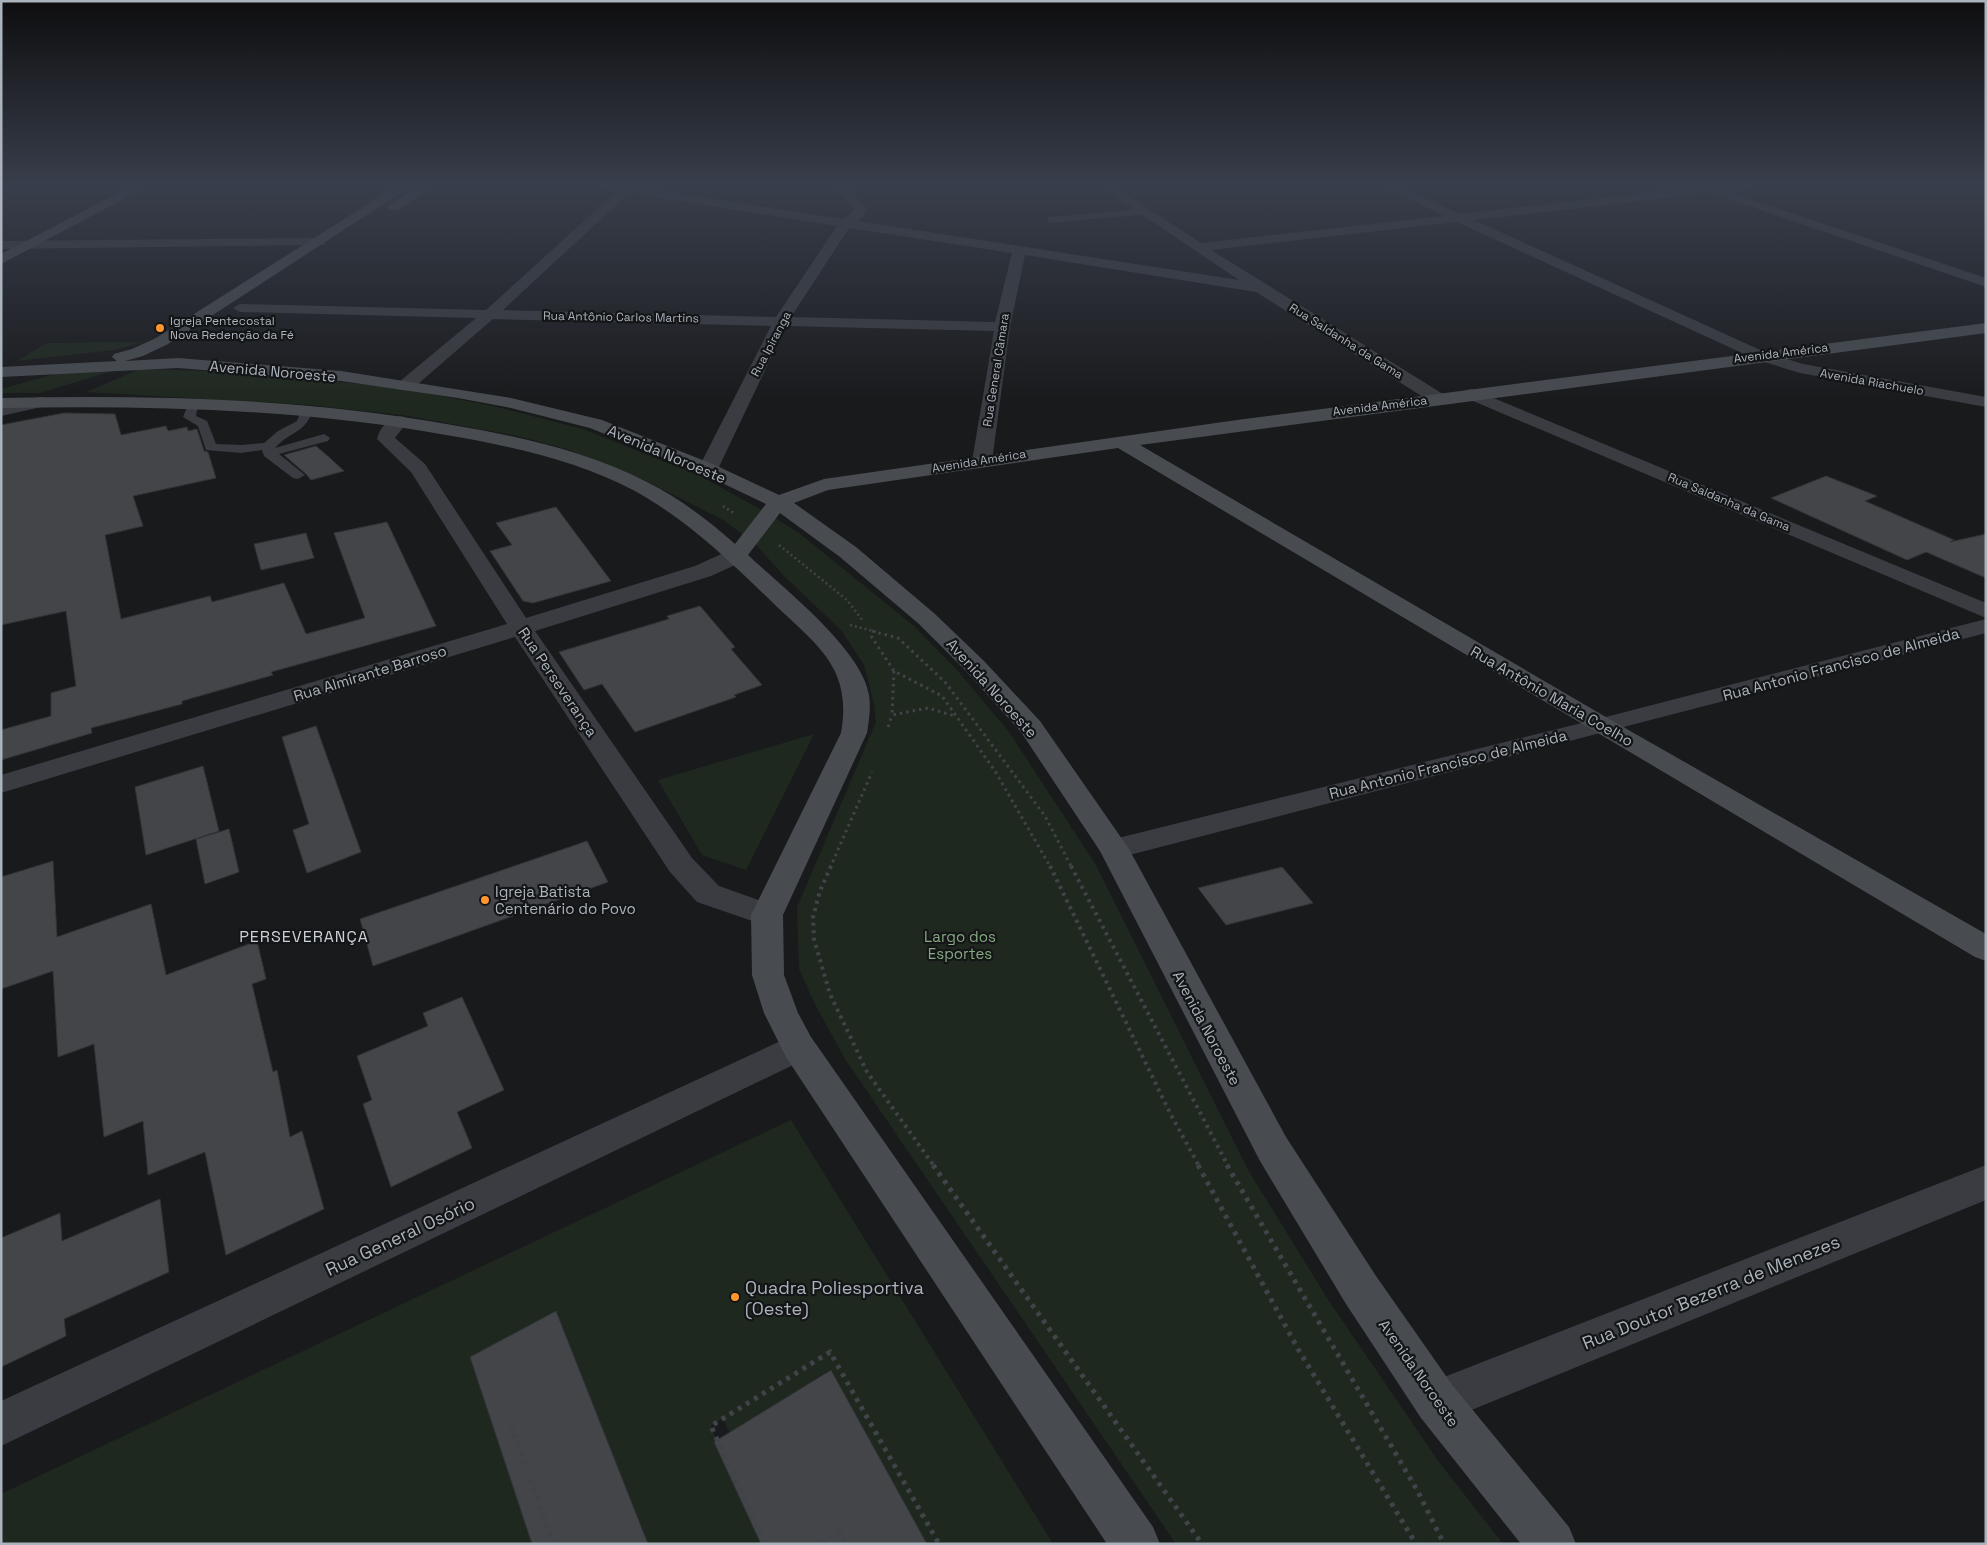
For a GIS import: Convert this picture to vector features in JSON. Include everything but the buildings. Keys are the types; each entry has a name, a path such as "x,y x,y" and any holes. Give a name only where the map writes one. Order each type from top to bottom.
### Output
{"main road":[{"path":"1,383 61,367 137,353 175,333 295,257"},
{"path":"102,382 147,364 240,308 319,257"},
{"name":"Avenida América","path":"778,502 824,485 1120,441 1437,398 1986,328"},
{"name":"Avenida Noroeste","path":"61,367 147,364 251,368 341,376 511,403 596,424 708,469 778,502 810,523 848,552 927,619 975,666 1031,727 1114,849 1180,977 1273,1149 1361,1290 1437,1402 1552,1544"},
{"path":"1,372 61,367"},
{"path":"40,402 84,389"},
{"path":"1,403 98,400 198,404 306,412 399,421 560,453 640,486 683,513 736,556 825,640 847,667 858,697 859,718 854,733 767,915 768,975 781,1013 798,1047 1136,1544"},
{"name":"Rua Antônio Maria Coelho","path":"1120,441 1602,726 1986,948"},
{"path":"736,556 778,502"}],"street":[{"path":"405,386 490,314 553,257"},
{"name":"Rua Ipiranga","path":"708,469 781,321 823,257"},
{"name":"Rua General Câmara","path":"982,461 1002,327 1017,257"},
{"path":"1058,257 1260,288"},
{"name":"Rua Saldanha da Gama","path":"1215,257 1260,288 1437,398"},
{"name":"Avenida Riachuelo","path":"1544,257 1760,356 1800,368 1986,402"},
{"path":"1909,257 1986,283"},
{"name":"Rua Antônio Carlos Martins","path":"240,308 1002,327"},
{"name":"Rua Saldanha da Gama","path":"1472,394 1986,611"},
{"path":"1,411 40,402"},
{"name":"Rua Perseverança","path":"399,421 387,433 386,439 418,468 680,865 708,894 767,915"},
{"name":"Rua Almirante Barroso","path":"1,784 703,572 736,556"},
{"name":"Rua Antonio Francisco de Almeida","path":"1114,849 1602,726 1986,626"},
{"name":"Rua General Osório","path":"1,1424 798,1047"},
{"name":"Rua Doutor Bezerra de Menezes","path":"1437,1402 1986,1182"}],"lane":[{"path":"198,404 192,408 189,417 203,424 211,447 268,449 324,438"},
{"path":"268,449 282,434 302,424 306,412"},
{"path":"268,449 298,475"}],"path":[{"path":"776,543 846,600 863,622"},
{"path":"848,624 898,638 945,682 1045,816 1236,1182 1417,1490 1444,1544"},
{"path":"871,636 894,672 942,696 995,771 1043,852 1170,1115 1298,1349 1416,1544"},
{"path":"888,729 892,715 894,672"},
{"path":"892,715 928,708 956,716"},
{"path":"875,764 820,891 813,917 814,939 830,994 867,1072 1202,1544"},
{"path":"766,1544 711,1426 830,1352 939,1544"},
{"path":"511,1425 553,1544"},
{"path":"822,1544 840,1531 847,1544"}],"green space":[{"path":"143,342 114,350 17,361 47,343"},
{"path":"125,367 40,393 1,393 1,389 73,369"},
{"name":"Largo dos Esportes","path":"140,369 239,372 400,388 493,406 583,429 700,476 762,510 799,533 914,626 957,670 1009,732 1096,865 1248,1170 1329,1301 1439,1462 1503,1544 1176,1544 845,1059 815,1004 799,969 797,907 876,722 874,704 864,665 841,630 785,577 756,545 725,521 646,481 566,449 518,436 402,415 309,405 86,392"},
{"path":"814,734 746,870 702,855 658,780"},
{"path":"791,1120 1053,1544 927,1544 831,1369 730,1433 723,1419 711,1426 715,1442 761,1544 648,1544 556,1311 470,1357 532,1544 1,1544 1,1494"}],"place":[{"name":"Igreja Pentecostal Nova Redenção da Fé","path":"160,328"},
{"name":"Igreja Batista Centenário do Povo","path":"485,900"},
{"name":"Quadra Poliesportiva (Oeste)","path":"735,1297"}],"district":[{"name":"PERSEVERANÇA","path":"304,936"}]}
